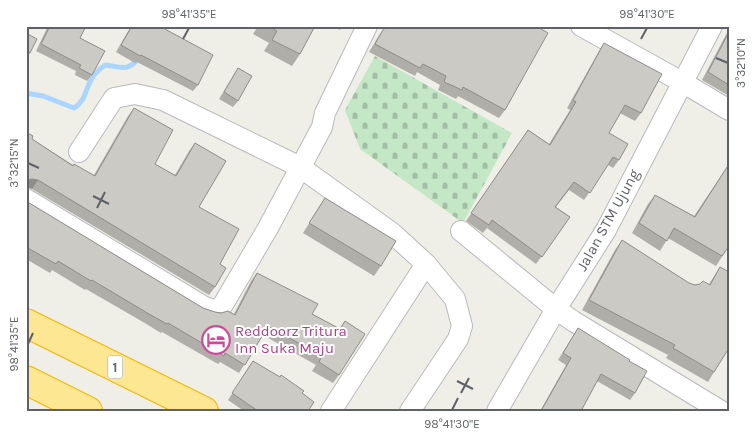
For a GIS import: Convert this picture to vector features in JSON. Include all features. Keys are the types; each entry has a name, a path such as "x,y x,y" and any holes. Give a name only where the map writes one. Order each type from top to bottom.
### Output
{"highway":[{"name":"1","path":"26,323 204,411"},
{"path":"26,380 86,410"}],"street":[{"path":"26,199 203,306 213,310 219,309 268,228 322,127 325,113 367,26"},
{"path":"581,26 729,110"},
{"name":"Jalan STM Ujung","path":"497,411 556,309 614,235 682,82 712,26"},
{"path":"79,152 114,98 134,94 163,100 300,167 392,233 426,264 455,300 462,326 458,339 410,411"},
{"path":"461,231 573,321 721,411"},
{"path":"331,411 426,264"}],"green space":[{"path":"375,56 512,133 463,223 360,149 345,110"}],"building":[{"path":"50,26 86,26 80,38 105,51 92,75 79,68 81,65 41,44"},
{"path":"132,26 158,26 213,55 198,85 121,45"},
{"path":"268,26 315,26 300,54 272,40 277,31"},
{"path":"388,26 536,26 548,33 505,110 463,87 462,90 444,82 446,76 423,64 420,68 375,44 384,28 386,29"},
{"path":"729,32 729,85 708,72"},
{"path":"26,33 37,39 30,53 26,51"},
{"path":"604,43 662,74 641,113 625,105 609,133 628,144 619,160 613,157 590,193 574,182 555,207 570,217 542,257 492,220 489,225 471,213 528,130 550,145 576,102 573,100"},
{"path":"238,68 252,76 238,101 224,92"},
{"path":"134,108 173,130 155,164 176,176 195,143 226,161 199,207 239,229 220,264 226,268 215,287 38,180 26,180 26,132 33,136 32,139 73,166 74,164 95,176"},
{"path":"729,164 729,246 722,256 674,228 667,241 639,223 655,195 695,217"},
{"path":"325,198 396,241 381,266 309,223"},
{"path":"26,201 203,308 221,313 228,311 235,315 257,273 318,304 312,314 340,329 345,321 365,334 339,375 319,362 322,356 268,326 245,365 225,353 224,356 58,261 56,264 26,247"},
{"path":"622,240 695,285 703,281 710,285 720,267 729,272 729,348 714,372 673,348 675,345 589,300"},
{"path":"578,328 647,371 635,393 601,374 581,411 541,411 571,358 563,353"},
{"path":"253,361 280,377 281,375 304,391 302,393 314,402 308,411 258,411 232,393"}],"waterway":[{"path":"26,93 43,96 74,108 82,100 90,81 102,67 105,65 124,68 139,58"}],"place":[{"name":"Reddoorz Tritura Inn Suka Maju","path":"216,340"}]}
